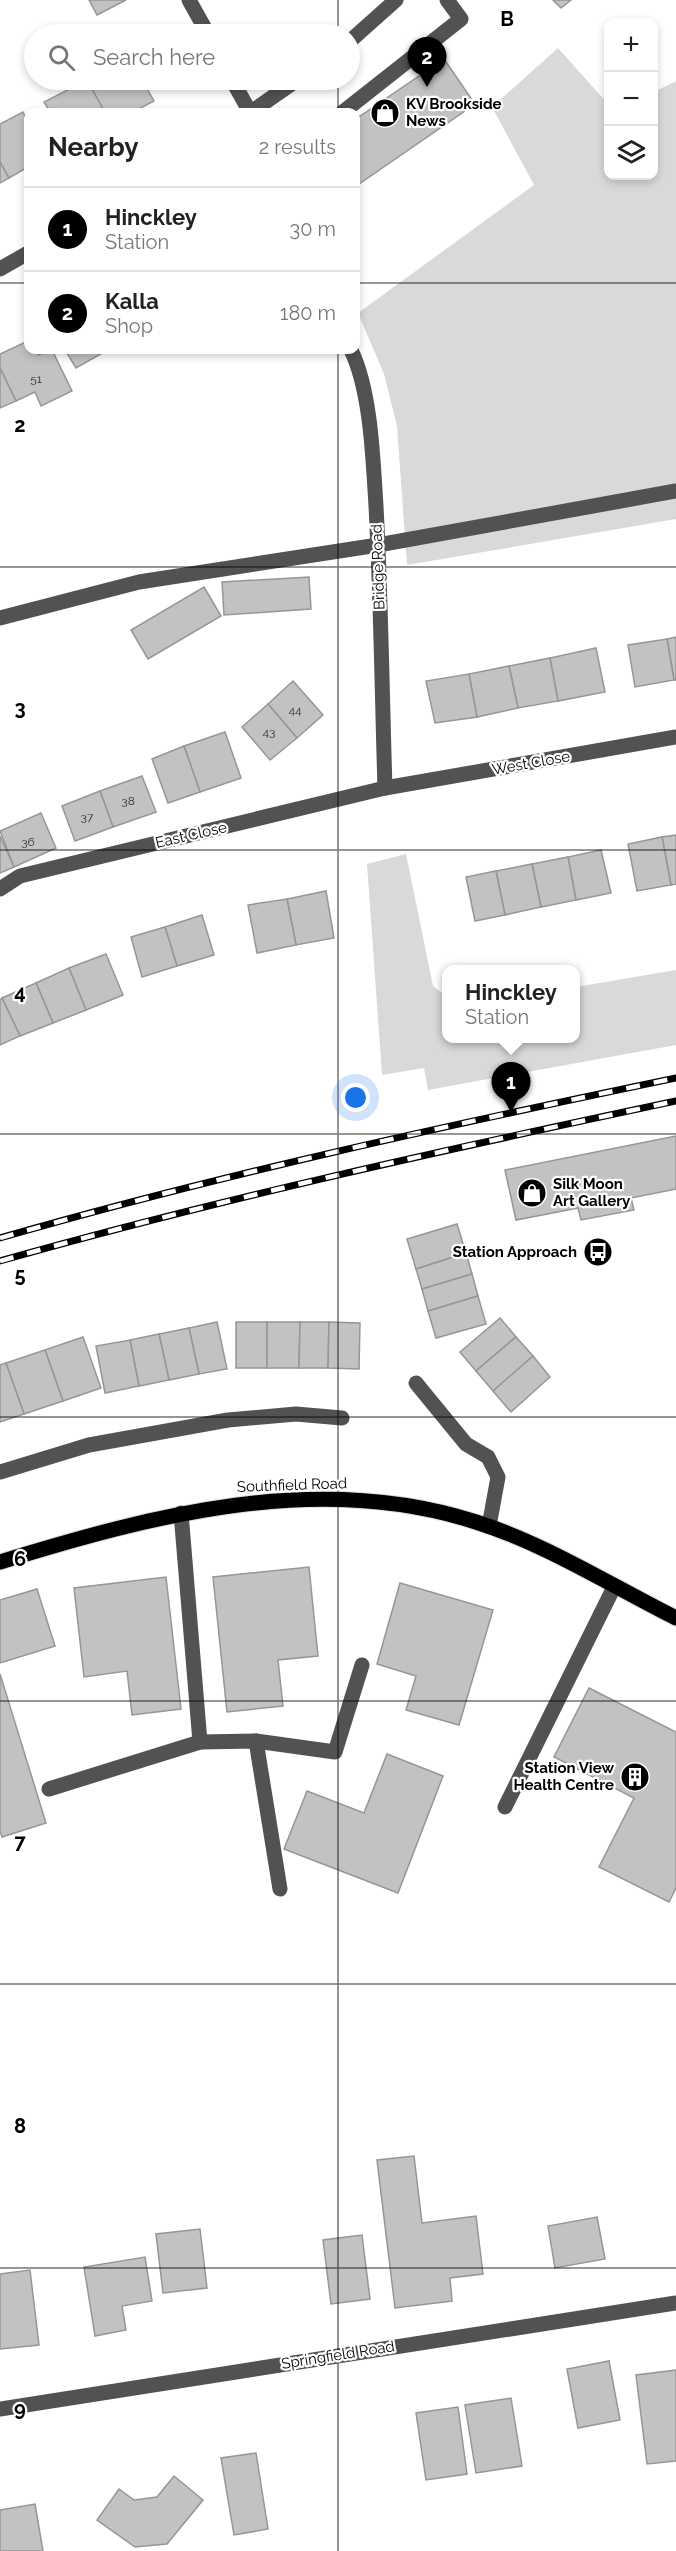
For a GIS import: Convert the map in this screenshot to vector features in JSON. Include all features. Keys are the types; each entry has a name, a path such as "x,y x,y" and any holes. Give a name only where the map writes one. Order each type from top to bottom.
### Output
{"main road":[{"name":"Southfield Road","path":"0,1562 63,1542 181,1513 239,1504 333,1499 420,1508 489,1527 558,1557 676,1618"}],"street":[{"path":"189,0 202,24"},
{"path":"360,32 396,0"},
{"path":"348,108 461,19 447,0"},
{"path":"238,90 249,108"},
{"path":"257,108 283,90"},
{"path":"0,269 24,256"},
{"name":"Bridge Road","path":"353,354 371,434 378,545 385,788"},
{"path":"0,618 139,582 378,545 676,491"},
{"name":"West Close","path":"385,788 676,737"},
{"name":"East Close","path":"0,889 20,876 385,788"},
{"path":"416,1383 466,1444 488,1457 498,1477 489,1527"},
{"path":"0,1472 89,1445 228,1420 296,1414 342,1418"},
{"path":"181,1513 200,1742"},
{"path":"505,1807 614,1587"},
{"path":"49,1789 200,1742 256,1741 335,1752 362,1665"},
{"path":"256,1741 280,1889"},
{"name":"Springfield Road","path":"0,2409 676,2303"}],"shaded area":[{"path":"558,48 604,100 604,180 658,180 658,90 676,81 676,519 407,565 397,426 384,374 360,318 360,312 534,185 492,107"},
{"path":"406,854 433,986 442,993 442,1043 580,1043 580,986 676,970 676,1045 428,1090 424,1068 382,1075 367,864"}],"building":[{"path":"89,0 126,0 97,15"},
{"path":"553,0 571,0 561,8"},
{"path":"444,59 475,104 360,183 360,116"},
{"path":"67,90 93,90 103,108 48,108 44,102"},
{"path":"93,90 148,90 154,101 141,108 103,108"},
{"path":"23,112 24,169 9,178 0,162 0,124"},
{"path":"0,162 9,178 0,183"},
{"path":"24,343 24,354 54,354 72,391 41,406 35,392 16,401 0,368 0,354"},
{"path":"67,354 101,354 76,368"},
{"path":"0,368 16,401 0,408"},
{"path":"309,577 311,609 224,615 222,582"},
{"path":"204,587 221,616 148,659 131,630"},
{"path":"676,637 676,680 674,680 667,639"},
{"path":"667,639 674,680 635,687 628,645"},
{"path":"596,648 605,692 558,701 550,658"},
{"path":"550,658 558,701 518,708 509,666"},
{"path":"509,666 518,708 477,717 469,674"},
{"path":"469,674 477,717 435,723 426,681"},
{"path":"293,681 323,715 297,738 268,704"},
{"path":"268,704 297,738 270,760 242,727"},
{"path":"225,732 241,778 200,792 184,746"},
{"path":"184,746 200,792 168,803 152,759"},
{"path":"142,776 156,812 113,827 100,791"},
{"path":"100,791 113,827 75,841 62,806"},
{"path":"41,813 56,848 14,867 0,831"},
{"path":"676,835 676,884 671,885 662,837"},
{"path":"0,836 14,867 0,873"},
{"path":"662,837 671,885 637,891 628,844"},
{"path":"601,850 611,893 576,900 568,857"},
{"path":"568,857 576,900 541,907 532,864"},
{"path":"532,864 541,907 505,915 496,871"},
{"path":"496,871 505,915 475,921 466,877"},
{"path":"326,891 334,938 296,945 287,899"},
{"path":"287,899 296,945 257,953 248,905"},
{"path":"202,915 214,955 177,966 165,927"},
{"path":"165,927 177,966 142,977 131,937"},
{"path":"106,954 123,995 86,1010 69,968"},
{"path":"69,968 86,1010 53,1023 36,983"},
{"path":"36,983 53,1023 20,1036 2,998"},
{"path":"2,998 20,1036 0,1045 0,1000"},
{"path":"676,1136 676,1189 631,1198 634,1210 581,1220 578,1208 516,1220 505,1170"},
{"path":"457,1224 466,1253 416,1269 407,1239"},
{"path":"466,1253 472,1274 422,1289 416,1269"},
{"path":"472,1274 478,1296 428,1311 422,1289"},
{"path":"478,1296 486,1324 436,1338 428,1311"},
{"path":"500,1318 516,1337 476,1371 460,1352"},
{"path":"217,1322 227,1369 199,1374 189,1328"},
{"path":"236,1322 267,1322 267,1368 236,1368"},
{"path":"267,1322 300,1322 299,1368 267,1368"},
{"path":"300,1322 329,1322 328,1368 299,1368"},
{"path":"329,1322 360,1323 359,1369 328,1368"},
{"path":"189,1328 199,1374 169,1380 159,1334"},
{"path":"159,1334 169,1380 139,1386 130,1340"},
{"path":"83,1337 101,1388 63,1401 45,1350"},
{"path":"516,1337 533,1356 493,1391 476,1371"},
{"path":"130,1340 139,1386 105,1393 96,1346"},
{"path":"45,1350 63,1401 24,1414 6,1363"},
{"path":"533,1356 550,1377 511,1412 493,1391"},
{"path":"6,1363 24,1414 0,1422 0,1365"},
{"path":"309,1567 318,1656 278,1660 283,1706 227,1712 213,1577"},
{"path":"166,1577 181,1709 132,1715 127,1671 84,1677 74,1588"},
{"path":"400,1583 493,1610 459,1725 406,1710 416,1676 377,1664"},
{"path":"37,1589 55,1646 0,1663 0,1600"},
{"path":"0,1674 46,1823 2,1837 0,1831"},
{"name":"Station View Health Centre","path":"589,1688 676,1732 676,1888 669,1902 599,1867 634,1798 554,1757"},
{"path":"387,1754 443,1776 398,1893 284,1849 307,1791 364,1813"},
{"path":"414,2156 422,2223 476,2216 483,2274 450,2278 452,2301 395,2308 377,2160"},
{"path":"597,2217 605,2259 555,2268 548,2226"},
{"path":"200,2229 207,2288 163,2293 156,2234"},
{"path":"362,2235 370,2299 331,2304 323,2240"},
{"path":"145,2257 152,2301 122,2306 126,2330 95,2336 84,2267"},
{"path":"30,2270 39,2345 0,2349 0,2274"},
{"path":"609,2361 620,2420 578,2428 567,2369"},
{"path":"676,2370 676,2461 647,2464 636,2375"},
{"path":"511,2398 522,2466 476,2473 465,2405"},
{"path":"458,2407 467,2474 426,2480 416,2413"},
{"path":"256,2453 268,2529 234,2535 221,2458"},
{"path":"174,2476 203,2500 167,2544 135,2547 97,2520 119,2489 134,2500 157,2497"},
{"path":"35,2504 43,2551 0,2551 0,2510"}],"railway":[{"path":"0,1238 168,1193 336,1152 676,1078"},
{"path":"0,1261 252,1195 676,1101"}],"place":[{"name":"Kalla","path":"427,87"},
{"name":"KV Brookside News","path":"385,113"},
{"name":"Hinckley","path":"511,1112"},
{"name":"Silk Moon Art Gallery","path":"532,1193"},
{"name":"Station Approach","path":"598,1252"},
{"name":"Station View Health Centre","path":"635,1777"}]}
